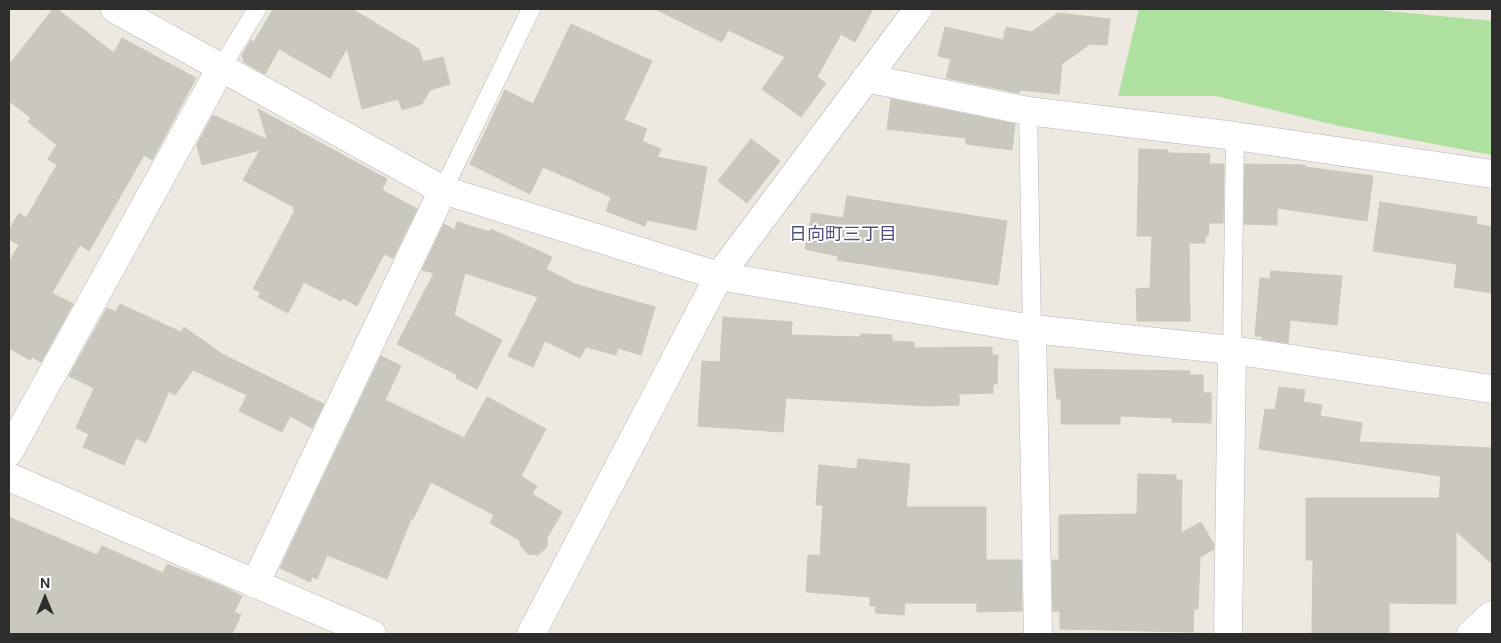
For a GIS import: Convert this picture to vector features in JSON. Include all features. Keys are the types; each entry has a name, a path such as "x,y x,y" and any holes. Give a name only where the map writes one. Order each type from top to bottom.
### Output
{"street":[{"path":"115,9 443,190 719,276 1032,329 1232,350 1492,389"},
{"path":"532,634 719,276 918,9"},
{"path":"9,452 221,68"},
{"path":"866,78 1028,111 1235,136 1492,174"},
{"path":"255,584 443,190"},
{"path":"1032,329 1038,634"},
{"path":"1228,634 1232,350"},
{"path":"9,477 372,634"}],"lane":[{"path":"221,68 257,9"},
{"path":"443,190 531,9"},
{"path":"1028,111 1032,329"},
{"path":"1232,350 1235,136"}],"green space":[{"path":"1139,9 1367,9 1492,21 1492,155 1339,126 1216,96 1118,96"}],"building":[{"path":"53,9 57,9 114,53 122,38 196,78 152,160 144,155 89,251 80,245 52,293 73,304 41,362 32,357 30,360 9,348 9,262 19,245 9,239 9,230 19,213 26,218 57,165 48,159 57,145 28,122 31,118 9,101 9,65"},
{"path":"273,9 352,9 419,49 423,62 443,57 450,84 430,90 422,104 402,110 398,99 362,109 347,48 330,78 279,49 265,74 244,62 242,55 251,40 254,42"},
{"path":"655,9 873,9 855,42 841,34 817,77 826,83 801,117 762,89 785,57 728,30 722,42"},
{"path":"1058,13 1110,19 1107,45 1090,44 1062,64 1059,94 1020,90 1019,93 946,78 951,59 938,56 945,27 1003,40 1006,27 1032,32"},
{"path":"571,24 652,61 624,120 647,129 642,141 661,149 657,157 707,167 696,230 647,220 645,226 606,211 611,197 543,167 530,194 470,164 505,90 533,104"},
{"path":"891,99 1015,124 1012,150 966,144 966,138 887,129"},
{"path":"258,109 387,179 382,190 417,209 393,258 384,254 357,306 343,298 341,301 304,282 288,313 258,297 261,292 253,289 295,210 293,209 294,207 243,180 260,150 202,165 197,145 213,115 266,139"},
{"path":"751,139 780,161 747,203 718,181"},
{"path":"1139,149 1168,150 1168,153 1210,154 1209,164 1224,164 1223,223 1209,223 1208,236 1205,236 1205,243 1189,243 1190,321 1137,321 1136,289 1150,288 1152,236 1137,236"},
{"path":"1245,164 1305,165 1305,167 1373,176 1367,221 1277,208 1277,225 1244,224"},
{"path":"847,196 1007,221 998,285 837,260 838,256 805,249 812,213 843,218"},
{"path":"1380,202 1477,217 1476,224 1492,227 1492,293 1454,287 1457,264 1373,251"},
{"path":"457,222 490,232 491,229 552,257 546,269 575,284 655,307 641,355 618,348 616,355 586,347 580,358 545,341 533,367 508,356 538,297 465,273 454,315 502,340 477,389 456,378 457,375 397,344 434,273 422,270 444,224 455,230"},
{"path":"1271,271 1342,276 1337,325 1290,320 1288,343 1255,336 1260,278 1270,279"},
{"path":"120,304 181,332 184,327 222,354 324,404 312,428 290,416 282,432 239,411 247,395 193,370 175,395 169,391 146,443 136,438 124,465 83,447 89,434 76,428 94,388 69,376 107,308 116,312"},
{"path":"723,317 792,322 791,335 861,337 861,334 892,335 892,341 914,342 914,348 992,347 992,355 998,355 997,384 993,384 993,393 959,394 959,405 929,406 786,398 783,432 698,426 702,361 720,362"},
{"path":"381,356 401,366 385,400 464,438 487,397 546,429 521,476 537,486 532,494 562,512 547,538 547,547 538,555 528,554 521,546 519,540 490,523 494,515 431,482 413,519 411,519 387,579 327,555 317,579 312,577 310,582 280,568"},
{"path":"1054,369 1190,371 1190,375 1203,375 1203,393 1211,393 1211,423 1172,422 1172,418 1120,416 1120,424 1061,424 1061,399 1057,399"},
{"path":"1279,387 1305,390 1303,402 1322,405 1320,416 1362,423 1359,442 1492,448 1492,564 1456,531 1456,604 1389,603 1389,634 1312,634 1313,560 1306,560 1306,498 1439,498 1441,476 1259,449 1265,409 1275,410"},
{"path":"858,459 910,464 906,507 986,507 986,560 1021,560 1022,611 977,612 977,603 905,603 904,615 875,613 876,606 870,606 870,597 806,592 808,555 820,556 823,505 816,505 819,465 857,469"},
{"path":"1138,474 1176,475 1176,480 1182,480 1181,533 1201,522 1214,545 1214,549 1200,557 1198,609 1194,609 1193,632 1060,629 1060,611 1053,611 1052,560 1059,560 1059,515 1137,514"},
{"path":"9,517 97,555 102,546 163,573 167,564 224,587 242,596 234,612 241,615 232,634 9,634"}],"district":[{"name":"日向町三丁目","path":"843,235"}]}
